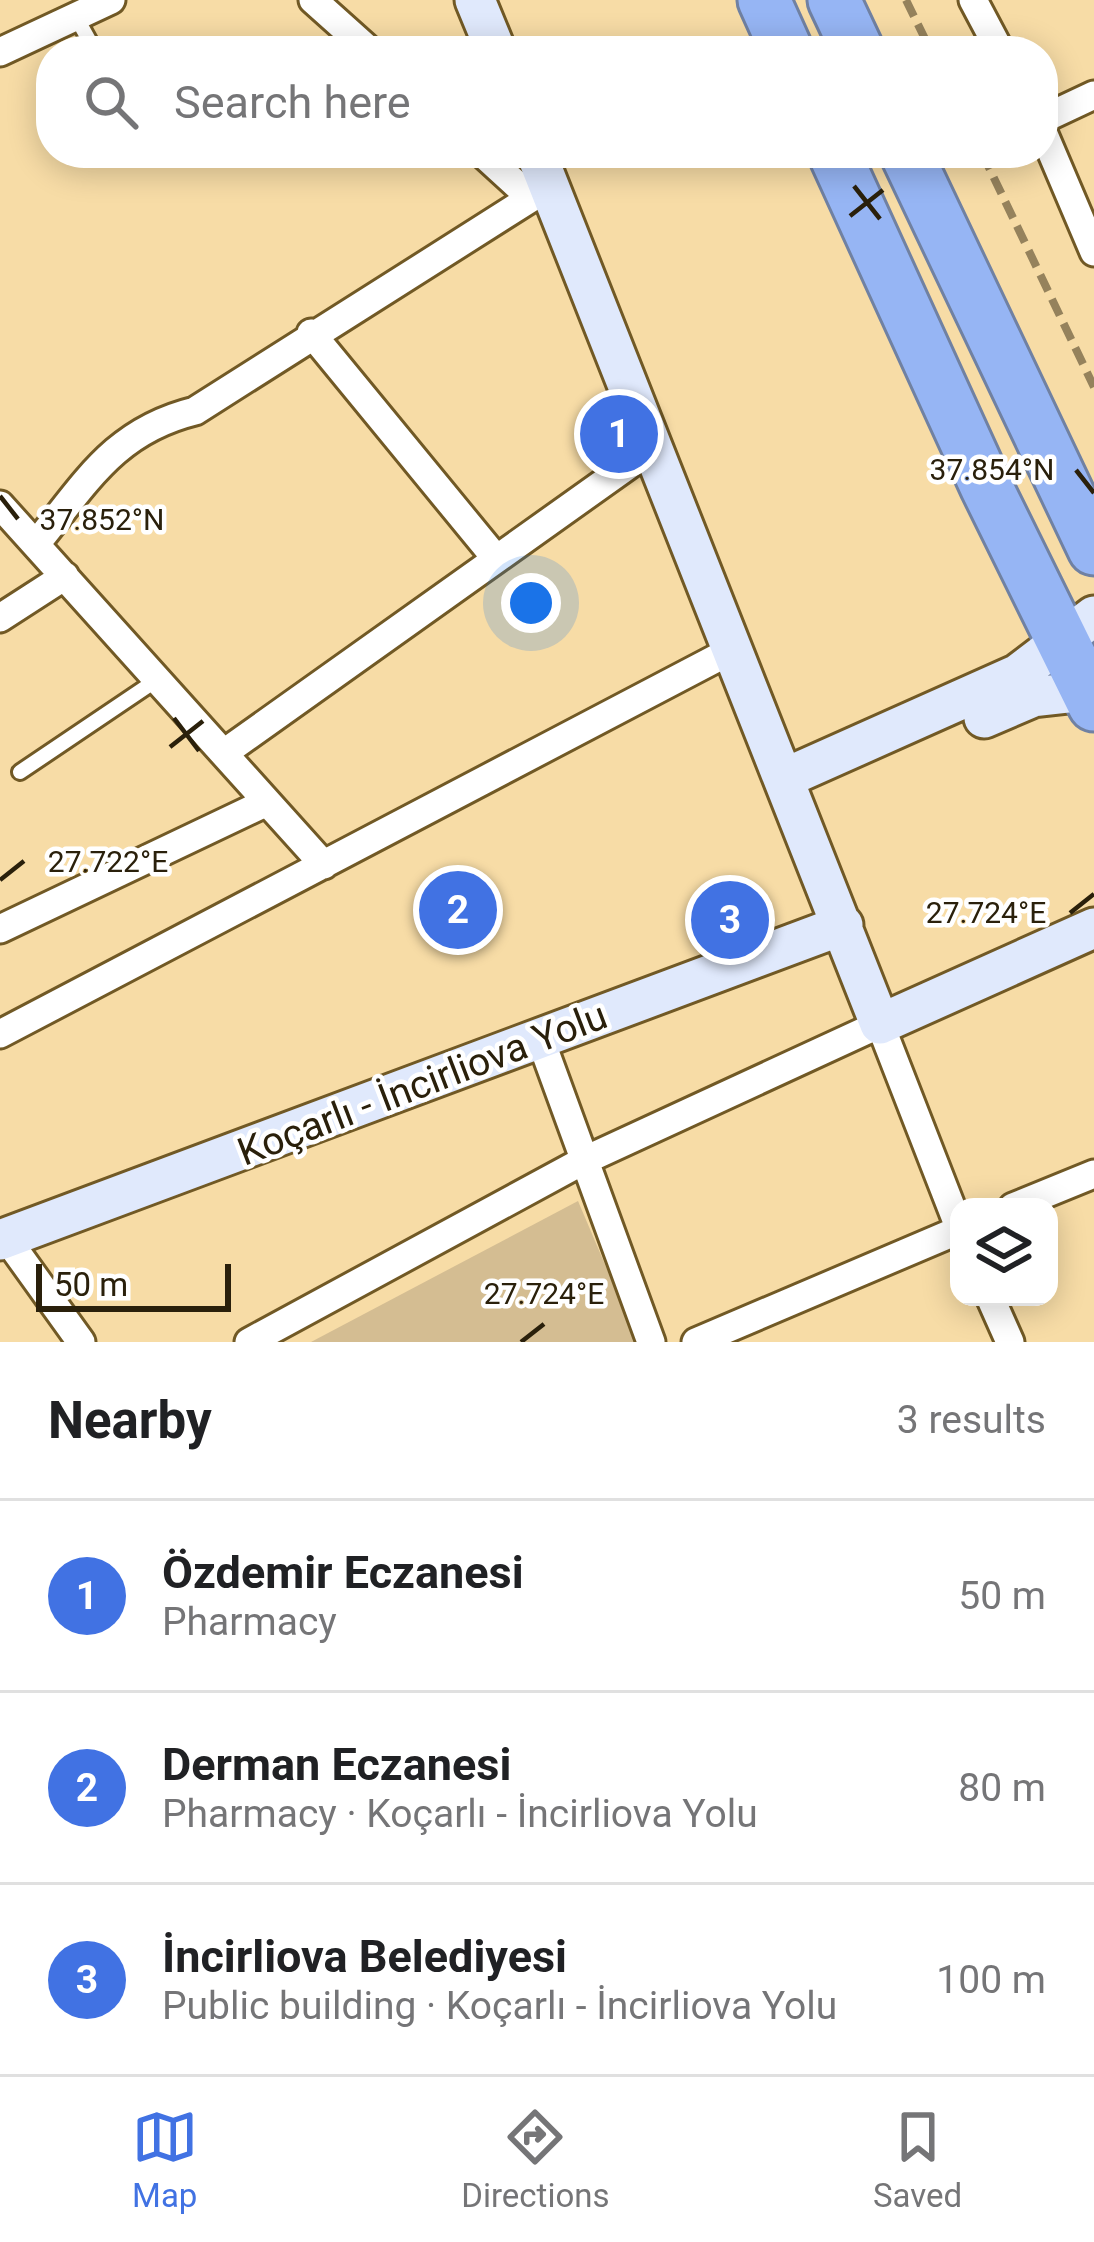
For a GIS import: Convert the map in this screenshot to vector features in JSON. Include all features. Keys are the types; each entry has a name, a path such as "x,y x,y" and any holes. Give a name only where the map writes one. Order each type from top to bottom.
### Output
{"highway":[{"path":"764,0 781,36"},
{"path":"834,0 851,36"},
{"path":"841,168 986,486 1080,628 1092,696"},
{"path":"913,168 1094,549"}],"main road":[{"path":"475,0 490,36"},
{"path":"539,179 654,447 880,1024 1094,928"},
{"path":"790,789 1018,674 1080,628"},
{"path":"790,789 1033,697 1092,696"},
{"name":"Koçarlı - İncirliova Yolu","path":"4,1239 843,925"}],"street":[{"path":"0,52 111,0"},
{"path":"313,0 353,36"},
{"path":"984,4 995,36"},
{"path":"1058,112 1094,95"},
{"path":"1058,167 1094,252"},
{"path":"36,544 126,438 155,422 195,410 539,179"},
{"path":"311,333 494,556"},
{"path":"224,753 494,556 654,447"},
{"path":"0,505 324,865"},
{"path":"0,618 65,576"},
{"path":"0,1034 734,649"},
{"path":"0,928 267,802"},
{"path":"249,1342 581,1162 880,1024 950,1205"},
{"path":"540,1038 581,1162 651,1342"},
{"path":"1035,1198 1094,1174"},
{"path":"696,1342 950,1232"},
{"path":"4,1239 70,1338"},
{"path":"994,1306 1010,1342"}],"lane":[{"path":"75,15 87,36"},
{"path":"20,772 158,679"}],"shaded area":[{"path":"578,1201 638,1342 311,1342"}],"railway":[{"path":"906,0 924,36"},
{"path":"989,168 1094,387"}],"place":[{"name":"Özdemir Eczanesi","path":"619,434"},
{"name":"Derman Eczanesi","path":"458,910"},
{"name":"İncirliova Belediyesi","path":"730,920"}]}
